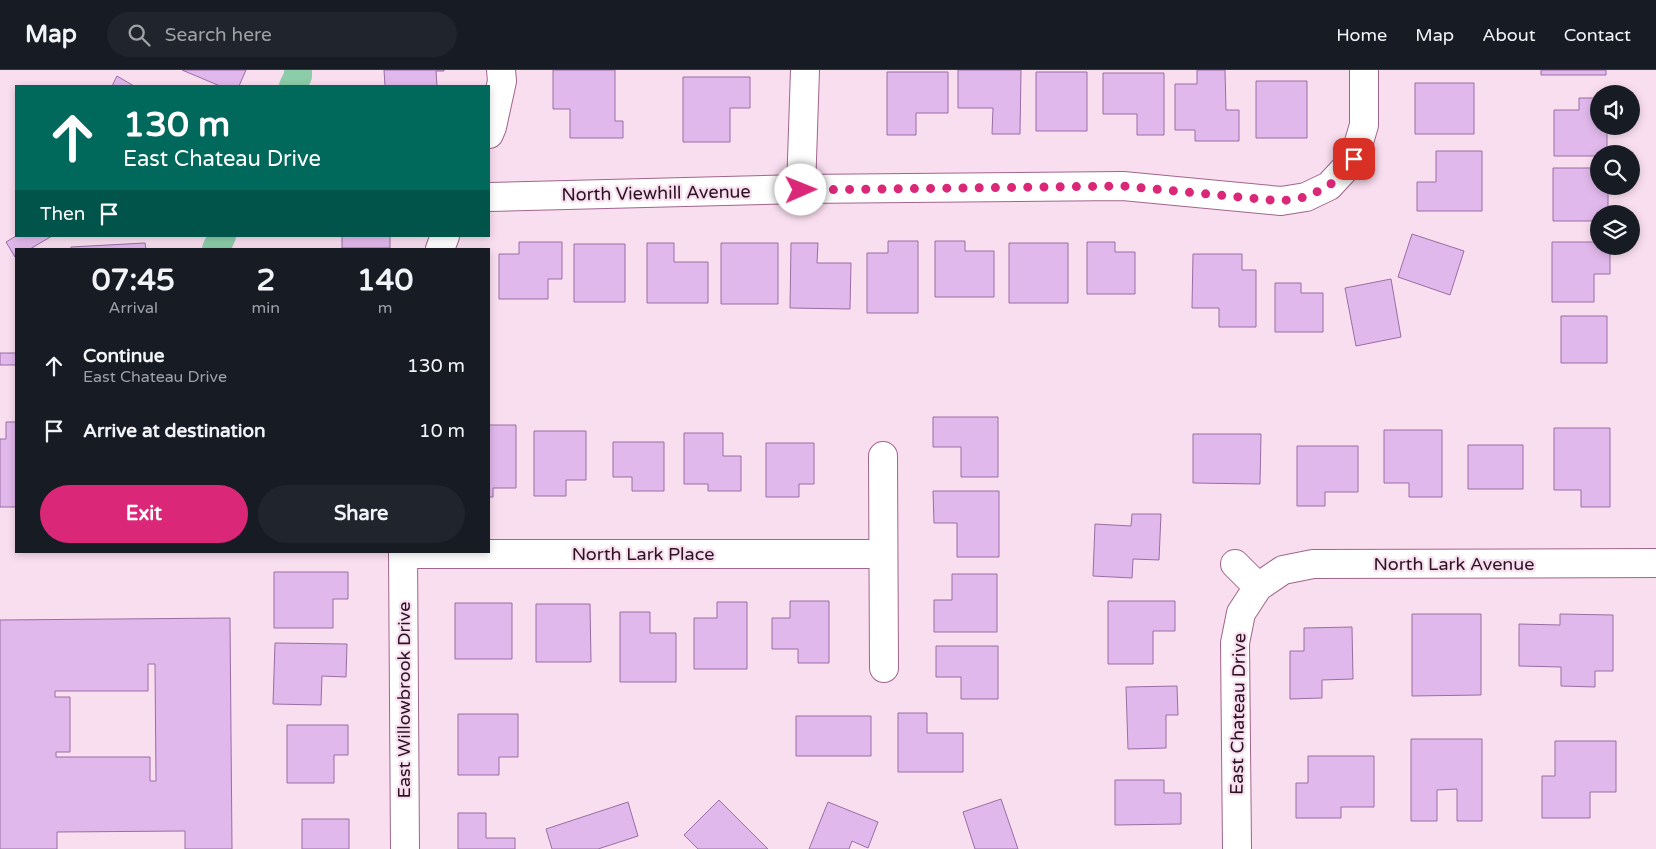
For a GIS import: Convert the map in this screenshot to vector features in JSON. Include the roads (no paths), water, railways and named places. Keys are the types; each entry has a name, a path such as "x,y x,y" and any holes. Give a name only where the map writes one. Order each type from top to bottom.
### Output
{"street":[{"path":"490,132 502,81 501,70"},
{"path":"801,190 805,70"},
{"name":"North Viewhill Avenue","path":"490,197 801,190 1123,186 1281,201 1306,197 1329,186 1354,159 1364,125 1364,70"},
{"path":"882,456 884,668"},
{"name":"North Lark Place","path":"490,552 883,554"},
{"name":"East Willowbrook Drive","path":"403,553 405,849"},
{"name":"North Lark Avenue","path":"1258,587 1283,570 1313,564 1656,563"},
{"path":"1235,564 1258,587"},
{"name":"East Chateau Drive","path":"1237,849 1235,643 1241,613 1258,587"}],"waterway":[{"path":"294,85 298,76 298,70"},
{"path":"216,248 222,237"}]}
